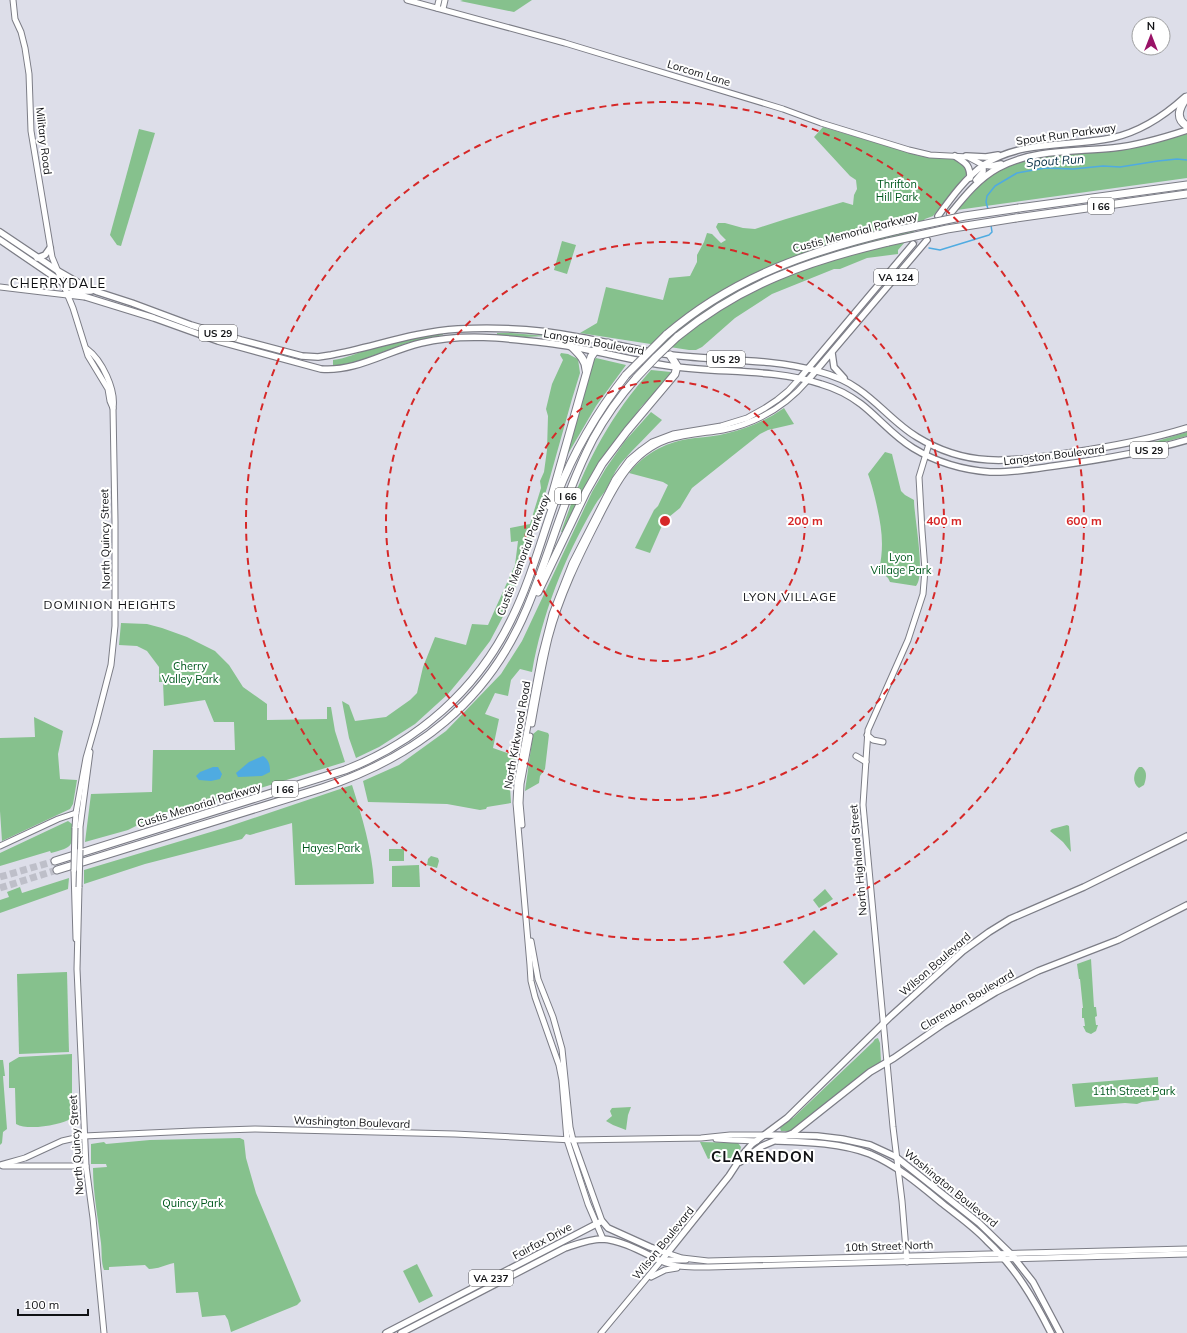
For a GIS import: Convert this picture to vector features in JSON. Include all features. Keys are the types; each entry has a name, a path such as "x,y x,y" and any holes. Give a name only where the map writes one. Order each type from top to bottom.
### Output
{"highway":[{"path":"1187,96 1181,105 1179,112 1181,121 1187,126"},
{"name":"Custis Memorial Parkway","path":"55,861 338,773 376,756 406,739 426,725 452,702 469,684 485,664 512,619 557,495 578,448 604,404 626,375 666,336 686,318 712,300 763,273 787,263 829,249 898,230 965,216 1187,185"},
{"name":"Custis Memorial Parkway","path":"57,870 332,785 362,774 392,759 435,730 466,702 483,682 498,662 520,625 567,496 582,461 611,411 637,377 656,357 677,337 725,302 770,279 817,262 888,242 953,228 1187,194"},
{"path":"533,563 538,539 552,497 591,357 595,351 608,343"},
{"path":"571,346 585,362 585,377"},
{"path":"520,625 531,608 550,565 596,473 631,426 675,375 677,367 670,355"}],"main road":[{"name":"Military Road","path":"13,0 15,19 21,32 29,74 31,131 50,248 62,283"},
{"name":"Lorcom Lane","path":"407,0 565,43 783,109 821,123 909,150 930,155 966,156 983,165"},
{"path":"439,0 440,9"},
{"path":"440,9 445,0"},
{"name":"Spout Run Parkway","path":"938,216 983,165 1008,153 1028,148 1094,141 1128,134 1160,118 1187,96"},
{"name":"Spout Run Parkway","path":"950,214 965,194 993,171 1024,157 1126,146 1187,130"},
{"path":"966,156 988,157 1008,153"},
{"path":"954,156 968,165 970,169 970,178"},
{"path":"965,194 982,174 984,168 983,165 994,166 1012,159 1024,157"},
{"name":"Langston Boulevard","path":"0,232 58,271 98,292 205,330 309,357 331,356 410,336 450,330 482,328 516,329 562,334 670,355 772,362 817,371 848,382 870,397 910,433 929,444 965,457 988,460 1006,461 1114,446 1187,428"},
{"name":"Langston Boulevard","path":"0,240 62,283 86,297 154,318 218,341 321,369 349,367 402,348 444,339 479,338 571,346 677,367 769,373 800,378 834,388 856,400 900,439 914,448 946,463 967,469 989,472 1027,470 1115,457 1152,450 1187,440"},
{"name":"VA 124","path":"817,371 927,240"},
{"name":"VA 124","path":"800,378 913,244"},
{"path":"37,258 47,253 50,248"},
{"name":"North Quincy Street","path":"62,283 87,349 93,354 112,387 114,401 115,626 111,665 86,758 76,813 77,828"},
{"path":"0,286 86,297"},
{"path":"67,294 81,290 98,292"},
{"path":"557,344 562,334"},
{"path":"832,353 834,369 848,382"},
{"name":"North Kirkwood Road","path":"603,1239 570,1128 562,1049 554,1017 538,979 533,960 520,803 521,784 550,637 563,596 578,559 614,488 630,464 648,450 667,440 747,424 762,417 790,399 817,371"},
{"name":"North Kirkwood Road","path":"599,1223 578,1174 567,1140 562,1080 559,1065 535,997 531,981 516,803 517,783 541,657 552,614 575,557 615,479 629,460 641,450 663,437 682,432 721,426 754,414 781,397 800,378"},
{"name":"North Highland Street","path":"907,1262 863,805 867,735 870,723 908,640 923,594 925,570 919,477 920,470 927,455 929,444"},
{"path":"867,735 873,740 884,742"},
{"name":"North Quincy Street","path":"92,739 77,828 74,870 77,888 79,928 78,954 84,1136 104,1333"},
{"path":"856,756 866,762"},
{"path":"0,846 58,818 76,813"},
{"name":"Wilson Boulevard","path":"601,1333 647,1280 738,1164 744,1153 787,1118 962,951 997,926 1084,887 1187,836"},
{"name":"Clarendon Boulevard","path":"774,1141 787,1136 804,1125 870,1072 943,1024 1012,983 1038,971 1118,940 1187,905"},
{"name":"Washington Boulevard","path":"0,1165 25,1158 62,1141 84,1136 249,1129 449,1134 567,1140 709,1138 816,1143 869,1154 898,1168 917,1182 975,1230 1000,1254 1034,1300 1051,1333"},
{"name":"Washington Boulevard","path":"709,1138 730,1135 817,1136 842,1139 870,1145 896,1157 979,1223 1016,1259 1033,1282 1060,1333"},
{"name":"Wilson Boulevard","path":"738,1164 762,1146 774,1141"},
{"path":"0,1165 86,1166"},
{"name":"10th Street North","path":"599,1223 667,1254 690,1259 716,1261 1187,1249"},
{"name":"Fairfax Drive","path":"386,1333 599,1223"},
{"path":"603,1239 608,1228"},
{"name":"10th Street North","path":"603,1239 625,1245 673,1265 688,1267 1005,1260 1187,1254"},
{"name":"Fairfax Drive","path":"402,1333 566,1248 584,1242 603,1239"},
{"path":"661,1261 685,1261 690,1259"},
{"path":"647,1280 665,1270 688,1267"}],"green space":[{"path":"532,0 514,12 460,1"},
{"name":"Thrifton Hill Park","path":"823,127 920,156 960,161 964,164 967,172 933,216 925,219 898,250 898,254 867,258 840,269 834,269 772,294 735,318 702,347 696,350 580,333 597,323 606,287 663,300 669,278 690,276 697,262 697,255 707,233 712,234 721,243 726,240 716,227 718,223 755,229 843,202 853,205 854,195 857,189 856,180 850,176 814,137"},
{"path":"139,129 155,133 121,246 117,245 110,235"},
{"path":"1187,133 1187,178 957,210 989,177 1001,168 1013,163 1046,156 1131,148 1152,144"},
{"path":"562,241 576,245 567,274 554,270"},
{"path":"442,333 443,335 407,343 353,363 333,367 333,360 398,342"},
{"path":"497,333 547,336 525,337 497,335"},
{"path":"561,353 568,354 578,359 580,373 547,488 508,607 490,641 448,694 415,724 379,747 356,758 349,738 342,701 349,705 355,721 386,717 410,700 417,693 423,667 435,637 466,645 472,624 488,625 515,565 518,541 511,542 510,528 530,524 541,488 540,481 544,472 547,450 548,416 546,409 552,384 563,360 560,355"},
{"path":"596,358 626,365 596,406 565,459 594,360"},
{"path":"651,370 671,372 671,376 641,407 624,431 563,532 561,532 578,487 597,446 621,408"},
{"path":"784,408 794,424 768,430 760,434 692,488 680,508 664,521 650,553 635,548 668,485 663,482 629,473 643,459 650,453 676,442 716,436 750,426 764,420"},
{"path":"651,412 662,420 617,468 606,490 596,503 574,544 548,607 536,650 532,672 520,669 511,680 508,696 495,693 485,714 499,719 493,748 516,756 510,787 511,803 487,807 486,809 480,810 447,804 368,802 363,781 399,765 446,731 501,674 522,641 592,492 606,468 625,441"},
{"path":"1187,432 1187,436 1146,447 1145,445 1154,442"},
{"name":"Lyon Village Park","path":"885,452 892,454 901,491 914,500 920,558 919,580 916,586 890,582 888,578 879,570 882,551 882,534 873,489 868,474"},
{"name":"Cherry Valley Park","path":"121,623 147,624 162,628 187,637 215,651 229,665 243,687 267,704 267,720 327,719 327,707 331,707 335,731 345,762 228,798 162,813 128,830 85,842 91,794 152,792 153,750 235,750 234,722 214,722 205,700 164,706 163,682 159,682 159,667 147,651 137,646 119,645"},
{"path":"34,717 63,731 58,754 60,779 77,780 73,804 70,809 2,841 0,811 0,738 35,737"},
{"path":"538,730 548,733 549,735 545,769 540,776 539,783 525,791 533,734"},
{"path":"1139,767 1144,769 1146,776 1144,785 1139,788 1134,781 1134,778 1135,772"},
{"name":"Hayes Park","path":"352,785 369,845 373,870 373,884 295,885 292,823 250,835 246,834 242,839 145,864 84,884 84,870 224,828"},
{"path":"68,821 72,824 72,842 68,847 51,853 50,851 0,866 0,853"},
{"path":"1067,825 1069,826 1071,852 1063,842 1050,831 1052,829"},
{"path":"389,849 404,849 404,861 389,861"},
{"path":"431,856 438,858 439,861 437,868 427,865 428,859"},
{"path":"419,865 420,887 392,887 392,866"},
{"path":"69,878 68,889 0,913 0,900 9,897 7,892 20,887 22,893"},
{"path":"825,889 833,899 819,908 813,900"},
{"path":"814,930 838,954 804,985 783,962"},
{"path":"1091,959 1094,1007 1096,1007 1097,1016 1095,1017 1096,1025 1098,1025 1096,1031 1091,1034 1086,1032 1083,1026 1085,1026 1084,1018 1082,1018 1083,1008 1077,964"},
{"path":"67,972 69,1052 19,1054 17,974"},
{"path":"878,1038 880,1043 881,1062 867,1070 800,1125 790,1131 781,1131 780,1128 784,1123 793,1118 875,1039"},
{"path":"72,1054 72,1118 53,1125 36,1127 21,1126 16,1124 15,1088 9,1088 9,1063 19,1057"},
{"path":"0,1060 3,1060 5,1076 3,1076 7,1129 3,1132 2,1143 0,1145"},
{"name":"11th Street Park","path":"1158,1077 1159,1100 1137,1104 1125,1103 1075,1107 1072,1084"},
{"path":"631,1107 628,1115 626,1130 606,1121 612,1116 610,1111 612,1108"},
{"name":"Quincy Park","path":"240,1138 244,1140 246,1158 256,1193 301,1301 297,1305 231,1332 225,1315 202,1317 198,1292 176,1293 174,1263 152,1269 149,1269 145,1265 109,1267 109,1270 104,1270 102,1264 93,1168 107,1167 106,1164 91,1164 91,1144 150,1140"},
{"path":"700,1142 738,1143 741,1147 740,1151 732,1159 715,1156 708,1159"},
{"path":"417,1264 433,1296 419,1303 403,1271"}],"water":[{"path":"263,756 269,763 270,772 262,776 238,777 236,773 249,762"},
{"path":"213,767 218,767 222,774 220,779 211,781 199,780 196,776 200,772"}],"waterway":[{"name":"Spout Run","path":"988,209 986,202 987,196 995,186 1017,173 1045,168 1073,169 1103,166 1120,167 1177,159 1187,160"},
{"name":"Spout Run","path":"929,248 940,250 989,235 992,232 991,225"}],"tunnel":[{"path":"913,244 932,222"},
{"path":"0,877 55,861"},
{"path":"0,888 57,870"}],"district":[{"name":"CHERRYDALE","path":"58,283"},
{"name":"LYON VILLAGE","path":"790,597"},
{"name":"DOMINION HEIGHTS","path":"110,605"},
{"name":"CLARENDON","path":"763,1157"}]}
